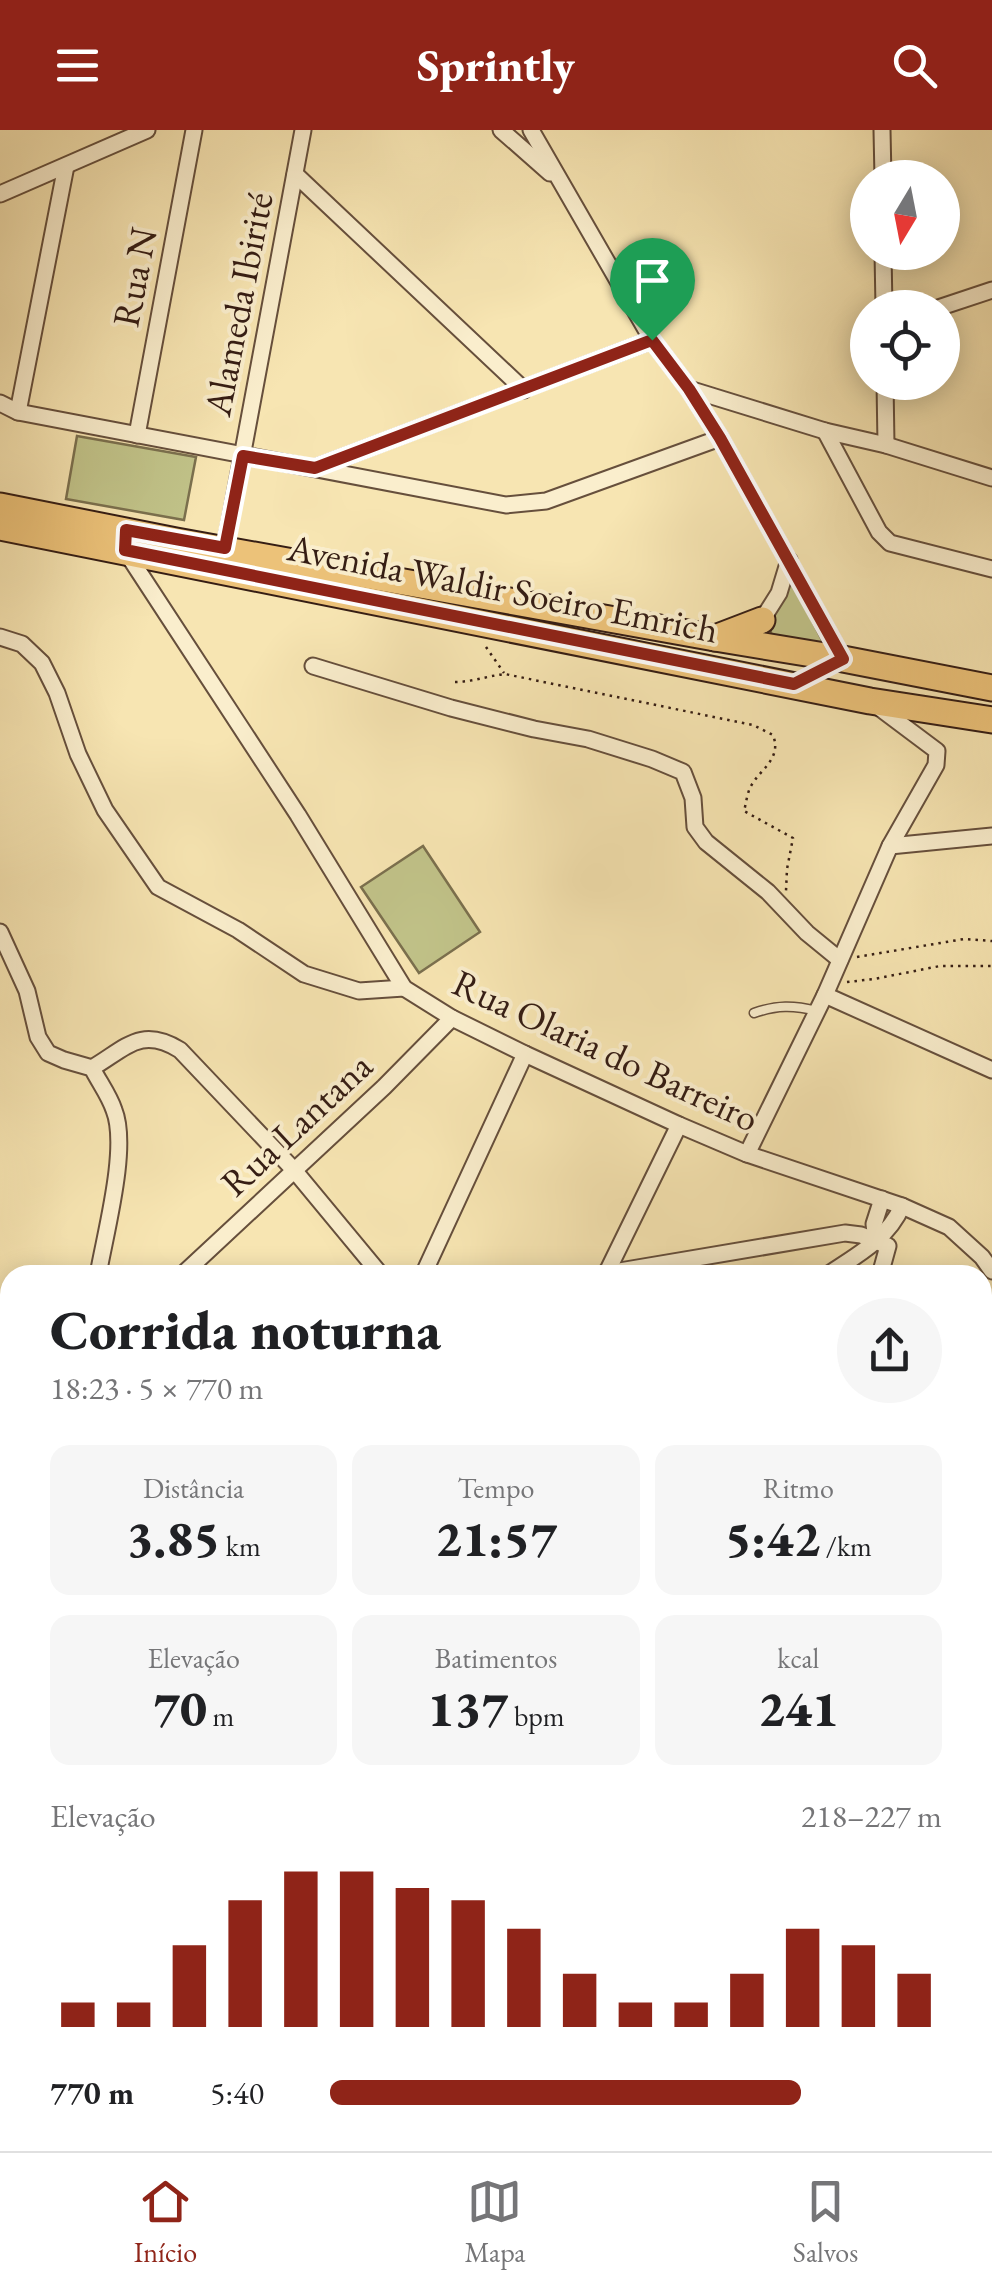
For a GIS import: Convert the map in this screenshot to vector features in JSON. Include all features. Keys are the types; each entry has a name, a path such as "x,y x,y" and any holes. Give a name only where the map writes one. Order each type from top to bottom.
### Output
{"main road":[{"name":"Avenida Waldir Soeiro Emrich","path":"0,506 125,540 870,701 992,720"},
{"name":"Avenida Waldir Soeiro Emrich","path":"0,527 225,548 992,688"},
{"path":"715,638 762,620"},
{"path":"768,646 787,683 843,659"}],"street":[{"path":"0,194 147,130"},
{"name":"Rua N","path":"137,435 194,130"},
{"name":"Alameda Ibirité","path":"225,548 303,130"},
{"path":"501,130 560,182"},
{"path":"531,130 652,340 720,438 843,659"},
{"path":"882,130 882,160"},
{"path":"18,412 66,166"},
{"path":"295,174 524,390"},
{"path":"960,301 992,290"},
{"path":"315,468 652,340"},
{"path":"689,389 992,478"},
{"path":"885,400 886,445"},
{"path":"0,403 18,412 506,505 546,502 720,438"},
{"path":"825,431 879,532 890,543 992,570"},
{"name":"Rua Olaria do Barreiro","path":"125,540 404,988 452,1018 679,1125 747,1154 902,1206 948,1227 987,1265"},
{"path":"768,646 762,620 780,593 788,560"},
{"path":"0,637 22,644 42,663 104,810 158,887 238,930 304,974 359,992 404,988"},
{"path":"313,666 451,708 588,739 683,772 693,798 695,827 706,842 768,892 807,933 840,960"},
{"path":"747,1154 828,989 890,846 936,765 937,751 870,701"},
{"path":"890,846 992,836"},
{"path":"0,932 27,991 38,1037 48,1053 92,1068 116,1112 116,1174 100,1265"},
{"path":"828,989 992,1070"},
{"name":"Rua Lantana","path":"193,1265 384,1087 452,1018"},
{"path":"92,1068 143,1038 162,1040 180,1050 294,1170 374,1265"},
{"path":"429,1265 525,1054"},
{"path":"608,1265 679,1125"},
{"path":"876,1240 874,1224 882,1199"},
{"path":"841,1265 891,1227 902,1206"},
{"path":"656,1265 845,1233 888,1246 883,1265"}],"lane":[{"path":"754,1013 788,1004 817,1012"}],"path":[{"path":"455,682 505,674 753,725 773,735 776,750 750,787 744,811 793,838 787,868 786,912"},
{"path":"840,960 964,939 992,941"},
{"path":"828,989 940,966 992,966"}],"green space":[{"path":"77,436 196,457 184,520 66,499"},
{"path":"791,580 826,648 773,642 769,623"},
{"path":"423,846 480,932 419,973 361,887"}],"route":[{"path":"652,340 720,438 843,659 794,684 125,550 126,530 225,548 243,456 315,468 652,340"}]}
